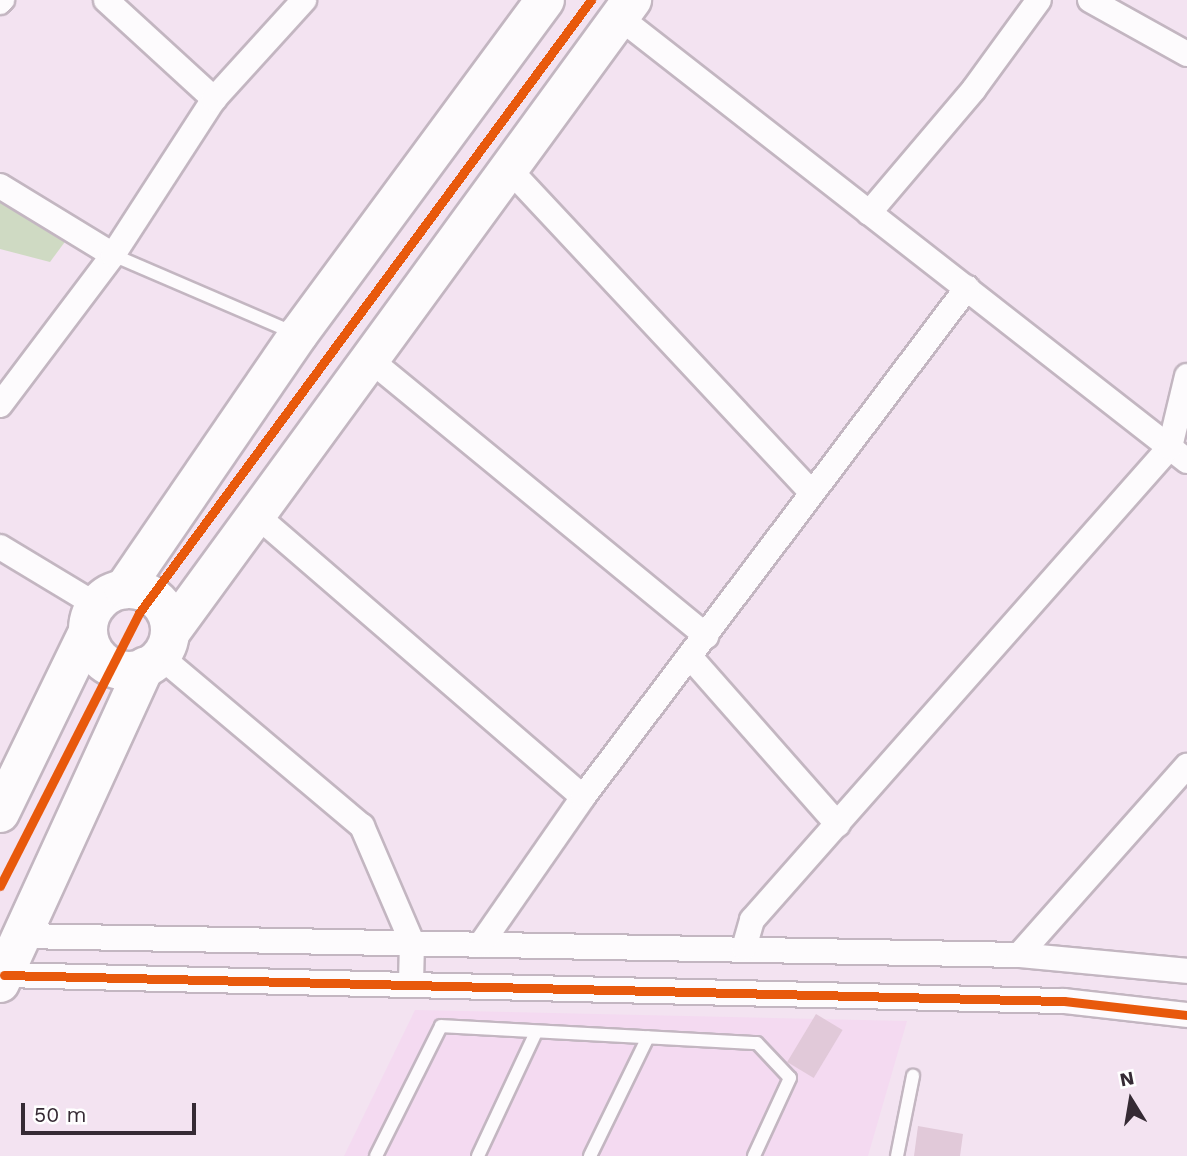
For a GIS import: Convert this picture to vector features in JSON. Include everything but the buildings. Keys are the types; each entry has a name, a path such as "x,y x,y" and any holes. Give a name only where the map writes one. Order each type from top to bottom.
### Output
{"main road":[{"path":"0,813 102,609 545,0"},
{"path":"2,979 159,652 368,358 626,9"},
{"path":"102,609 156,598 159,652"},
{"path":"102,609 91,646 109,666 124,671 159,652"}],"street":[{"path":"106,0 214,99"},
{"path":"0,405 113,255 214,99 304,0"},
{"path":"870,213 974,89 1039,0"},
{"path":"1090,0 1187,54"},
{"path":"626,9 870,213 1178,454"},
{"path":"508,168 811,492"},
{"path":"0,186 113,255"},
{"path":"481,944 583,797 691,658 811,492 967,288"},
{"path":"368,358 707,636"},
{"path":"744,948 752,920 1178,454 1187,376"},
{"path":"255,514 583,797"},
{"path":"0,547 102,609"},
{"path":"159,652 362,826 412,942 411,984"},
{"path":"691,658 838,825"},
{"path":"1018,955 1187,766"},
{"path":"22,936 1018,955 1187,971"},
{"path":"2,979 411,984 1064,1001 1187,1015"}],"lane":[{"path":"113,255 299,335"},
{"path":"376,1156 441,1026 757,1043 790,1078 754,1156"},
{"path":"478,1156 536,1032"},
{"path":"590,1156 648,1037"},
{"path":"897,1156 913,1076"}],"shaded area":[{"path":"415,1010 907,1021 868,1156 344,1156"}],"green space":[{"path":"0,199 67,239 50,262 0,249"}],"cycle path":[{"path":"0,886 139,613 591,0"},
{"path":"4,975 1064,1001 1187,1015"}]}
